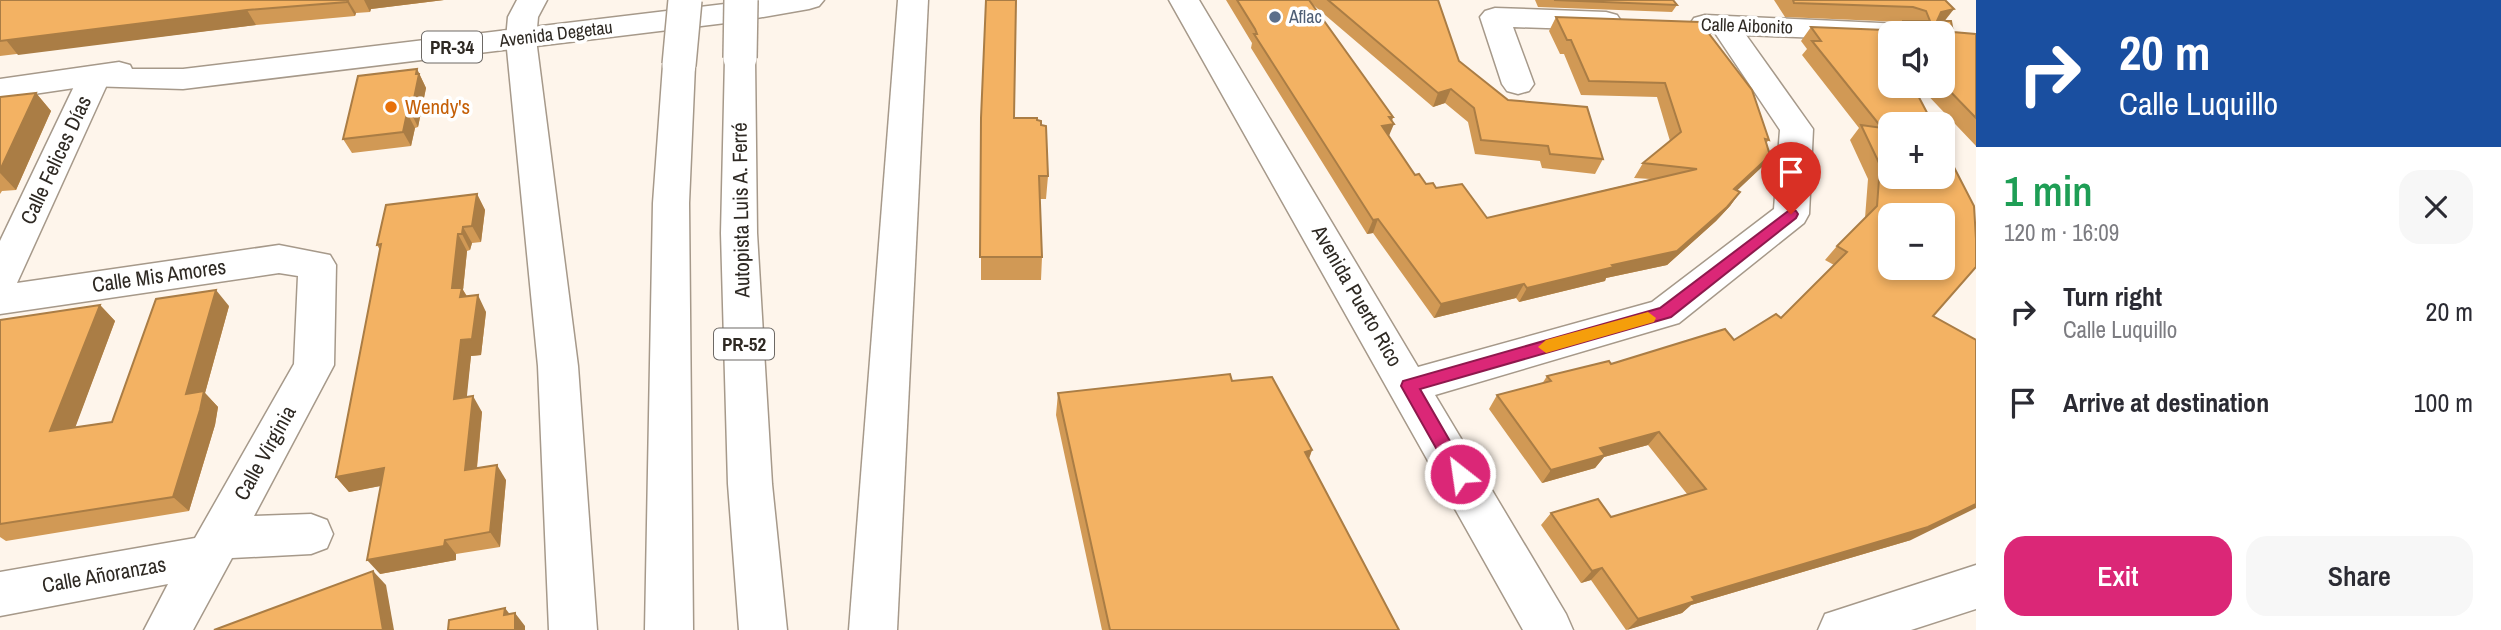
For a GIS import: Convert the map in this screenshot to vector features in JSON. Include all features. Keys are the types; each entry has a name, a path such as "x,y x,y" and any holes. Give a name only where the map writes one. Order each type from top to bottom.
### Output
{"main road":[{"name":"Avenida Degetau","path":"0,89 94,78 183,79 526,19 656,0"},
{"path":"669,630 671,203 685,0"},
{"name":"Autopista Luis A. Ferré","path":"741,0 740,247 750,484 763,630"},
{"name":"Avenida Degetau","path":"526,19 758,9 809,0"},
{"path":"873,630 913,0"},
{"name":"Avenida Puerto Rico","path":"1184,0 1549,630"},
{"path":"1518,84 1495,17 1629,22"},
{"path":"526,19 558,366 573,630"},
{"name":"Calle Aibonito","path":"1683,24 1878,32"},
{"path":"1409,386 1665,313 1791,214 1797,129 1724,25"},
{"name":"Calle Felices Días","path":"0,280 94,78"},
{"name":"Calle Mis Amores","path":"0,300 279,259 317,265"},
{"name":"Calle Virginia","path":"168,630 314,365 317,265"},
{"name":"Calle Añoranzas","path":"0,594 213,547 311,534"},
{"path":"1842,630 1976,587"}],"building":[{"path":"0,0 348,0 0,41"},
{"path":"986,0 1016,0 1014,118 1037,118 1041,125 1046,126 1048,176 1039,176 1042,257 980,257 981,118"},
{"path":"1237,0 1309,0 1393,117 1389,117 1394,124 1382,126 1415,175 1419,174 1426,184 1433,183 1436,188 1462,184 1487,218 1697,169 1643,163 1681,132 1665,83 1589,81 1571,40 1567,40 1556,17 1700,22 1752,90 1769,140 1765,139 1769,152 1775,151 1734,189 1740,192 1727,207 1677,251 1527,288 1524,284 1441,304 1378,219 1373,220 1254,34 1257,34 1255,29"},
{"path":"1328,0 1438,0 1459,61 1508,100 1587,107 1603,159 1550,154 1548,146 1481,140 1474,108 1451,89 1438,93"},
{"path":"1554,0 1673,0 1677,5"},
{"path":"1793,0 1945,0 1954,9 1941,12 1937,21 1930,21 1926,11 1913,7 1794,3"},
{"path":"1811,27 1878,30 1878,98 1919,98 1927,112 1878,112 1878,123 1812,41 1821,41"},
{"path":"1955,32 1976,34 1976,118 1955,96"},
{"name":"Wendy's","path":"417,69 416,74 419,74 411,113 407,113 403,132 343,139 358,76"},
{"path":"36,93 0,170 0,97"},
{"path":"1861,125 1878,127 1878,161"},
{"path":"1955,169 1974,206 1976,267 1933,316 1976,340 1976,504 1928,527 1692,597 1695,601 1638,619 1602,568 1592,571 1551,513 1598,499 1611,517 1706,489 1659,432 1600,448 1605,455 1551,470 1497,395 1551,381 1547,376 1609,361 1611,364 1725,329 1734,340 1776,314 1781,318 1847,252 1837,246 1877,206 1878,189 1955,189"},
{"path":"477,194 472,226 463,227 462,234 458,234 452,288 462,288 460,297 478,295 472,339 461,340 454,399 473,396 465,470 497,465 490,532 445,540 444,546 367,560 384,468 336,477 381,244 377,245 386,205"},
{"path":"216,290 186,394 204,391 173,497 0,524 0,320 100,305 50,431 112,422 156,299"},
{"path":"1230,374 1232,381 1272,377 1312,450 1305,452 1399,630 1110,630 1058,393"},
{"path":"373,571 383,630 214,630"},
{"path":"505,608 504,615 515,613 515,630 448,630 449,620"}],"slow traffic":[{"path":"1546,347 1648,318"}],"place":[{"name":"Aflac","path":"1275,17"},
{"name":"Wendy's","path":"391,107"}],"route":[{"path":"1460,474 1409,386 1665,313 1791,214"}]}
